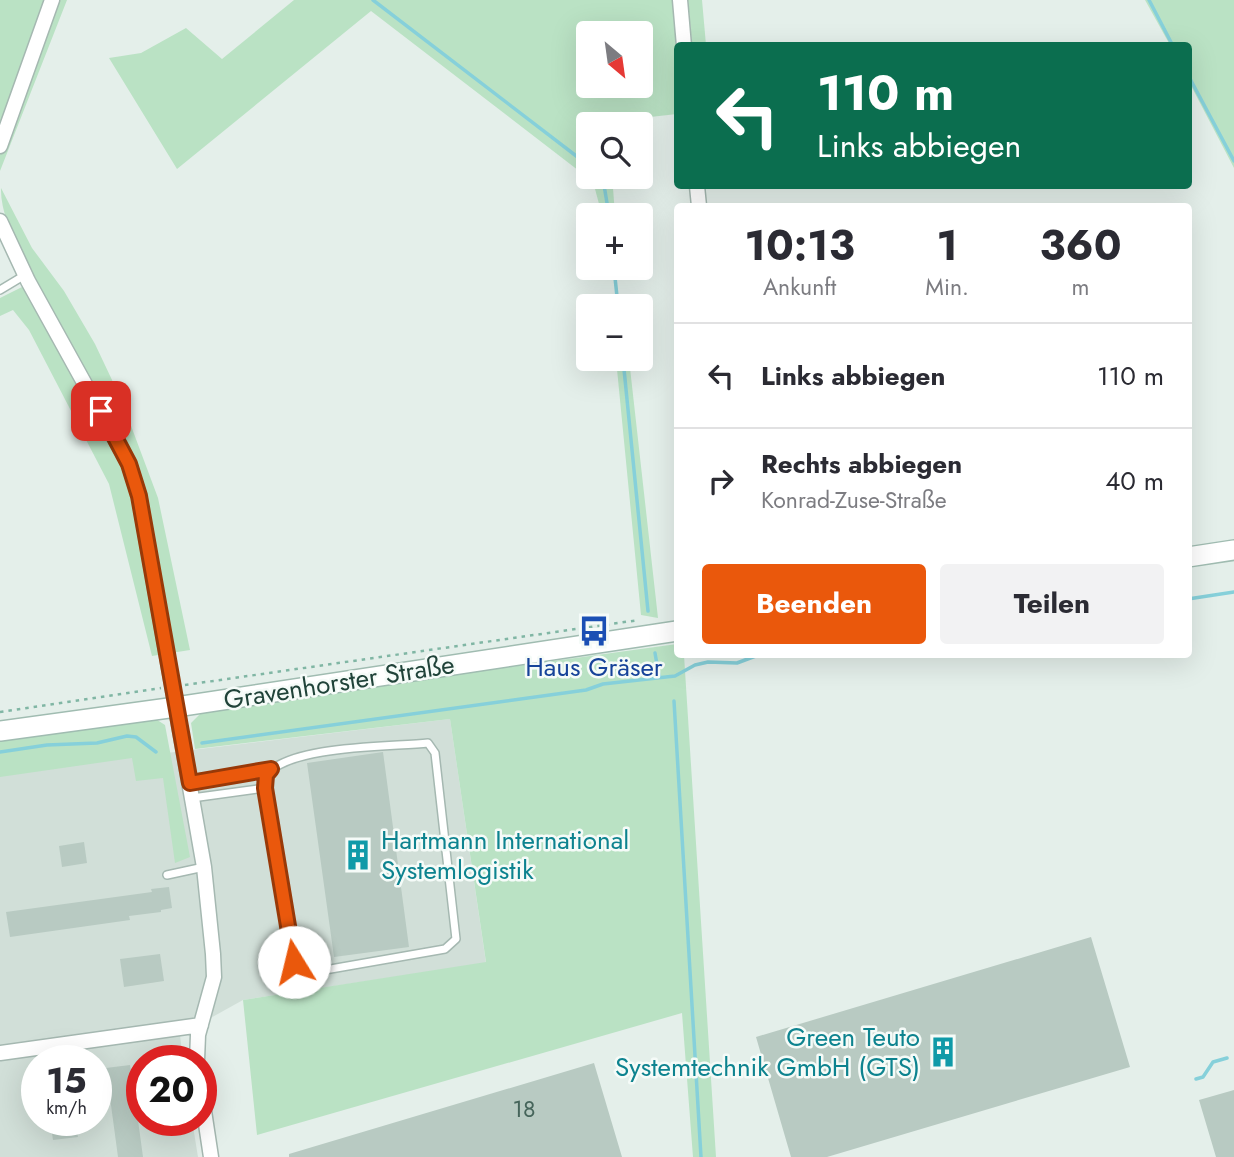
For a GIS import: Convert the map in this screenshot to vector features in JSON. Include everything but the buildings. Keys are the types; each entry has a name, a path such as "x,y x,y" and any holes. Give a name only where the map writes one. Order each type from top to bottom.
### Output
{"main road":[{"path":"1192,556 1234,550"},
{"name":"Gravenhorster Straße","path":"0,730 176,707 674,631"}],"street":[{"path":"0,146 52,0"},
{"path":"680,0 684,42"},
{"path":"0,221 26,275 129,464 139,496 204,867 214,977 201,1025 199,1045"},
{"path":"0,1053 201,1025"},
{"path":"208,1136 211,1157"}],"lane":[{"path":"0,290 26,275"},
{"path":"191,791 271,769 302,754 428,743 432,747 456,939 452,944 445,949 302,974 296,970 265,788 266,775 271,769"},
{"path":"191,791 265,788"},
{"path":"167,875 204,867"}],"path":[{"path":"0,712 637,620 648,622"}],"shaded area":[{"path":"450,719 486,963 243,1000 180,1035 181,1045 126,1045 126,1136 195,1136 198,1157 0,1157 0,773"}],"green space":[{"path":"0,0 67,0 0,171"},
{"path":"294,0 676,0 674,114 653,117 653,112 576,112 576,169 371,11 177,169 109,58 141,53 186,28 222,59"},
{"path":"688,0 702,0 706,42 692,42"},
{"path":"1145,0 1234,0 1234,168 1192,88 1192,42 1168,42"},
{"path":"1,188 32,248 64,291 95,344 121,399 158,498 190,650 152,656 109,484 29,330 13,310 0,316 0,298 34,281 8,223"},
{"path":"595,189 613,189 614,203 599,203"},
{"path":"617,371 630,371 658,618 641,615"},
{"path":"674,644 674,658 684,658 716,1157 693,1157 682,1013 257,1135 243,1000 486,962 450,719 195,749 191,723 205,709"},
{"path":"151,716 165,725 190,857 175,863 163,778 136,781 132,758 0,777 0,734"}],"waterway":[{"path":"373,0 576,156"},
{"path":"1149,0 1171,42"},
{"path":"1192,82 1234,161"},
{"path":"605,189 607,203"},
{"path":"615,280 617,294"},
{"path":"624,371 648,611"},
{"path":"1192,598 1234,592"},
{"path":"655,653 659,676"},
{"path":"202,743 586,690 603,684 675,676 695,665 708,662 737,663 750,658"},
{"path":"674,701 701,1157"},
{"path":"0,752 47,745 97,743 127,736 136,737 156,752"},
{"path":"1196,1079 1203,1077 1213,1062 1227,1058"}],"place":[{"name":"Haus Gräser","path":"594,631"},
{"name":"Hartmann International Systemlogistik","path":"358,855"},
{"name":"Green Teuto Systemtechnik GmbH (GTS)","path":"943,1052"}],"route":[{"path":"101,411 129,464 139,496 190,783 271,769 264,783 294,962"}]}
